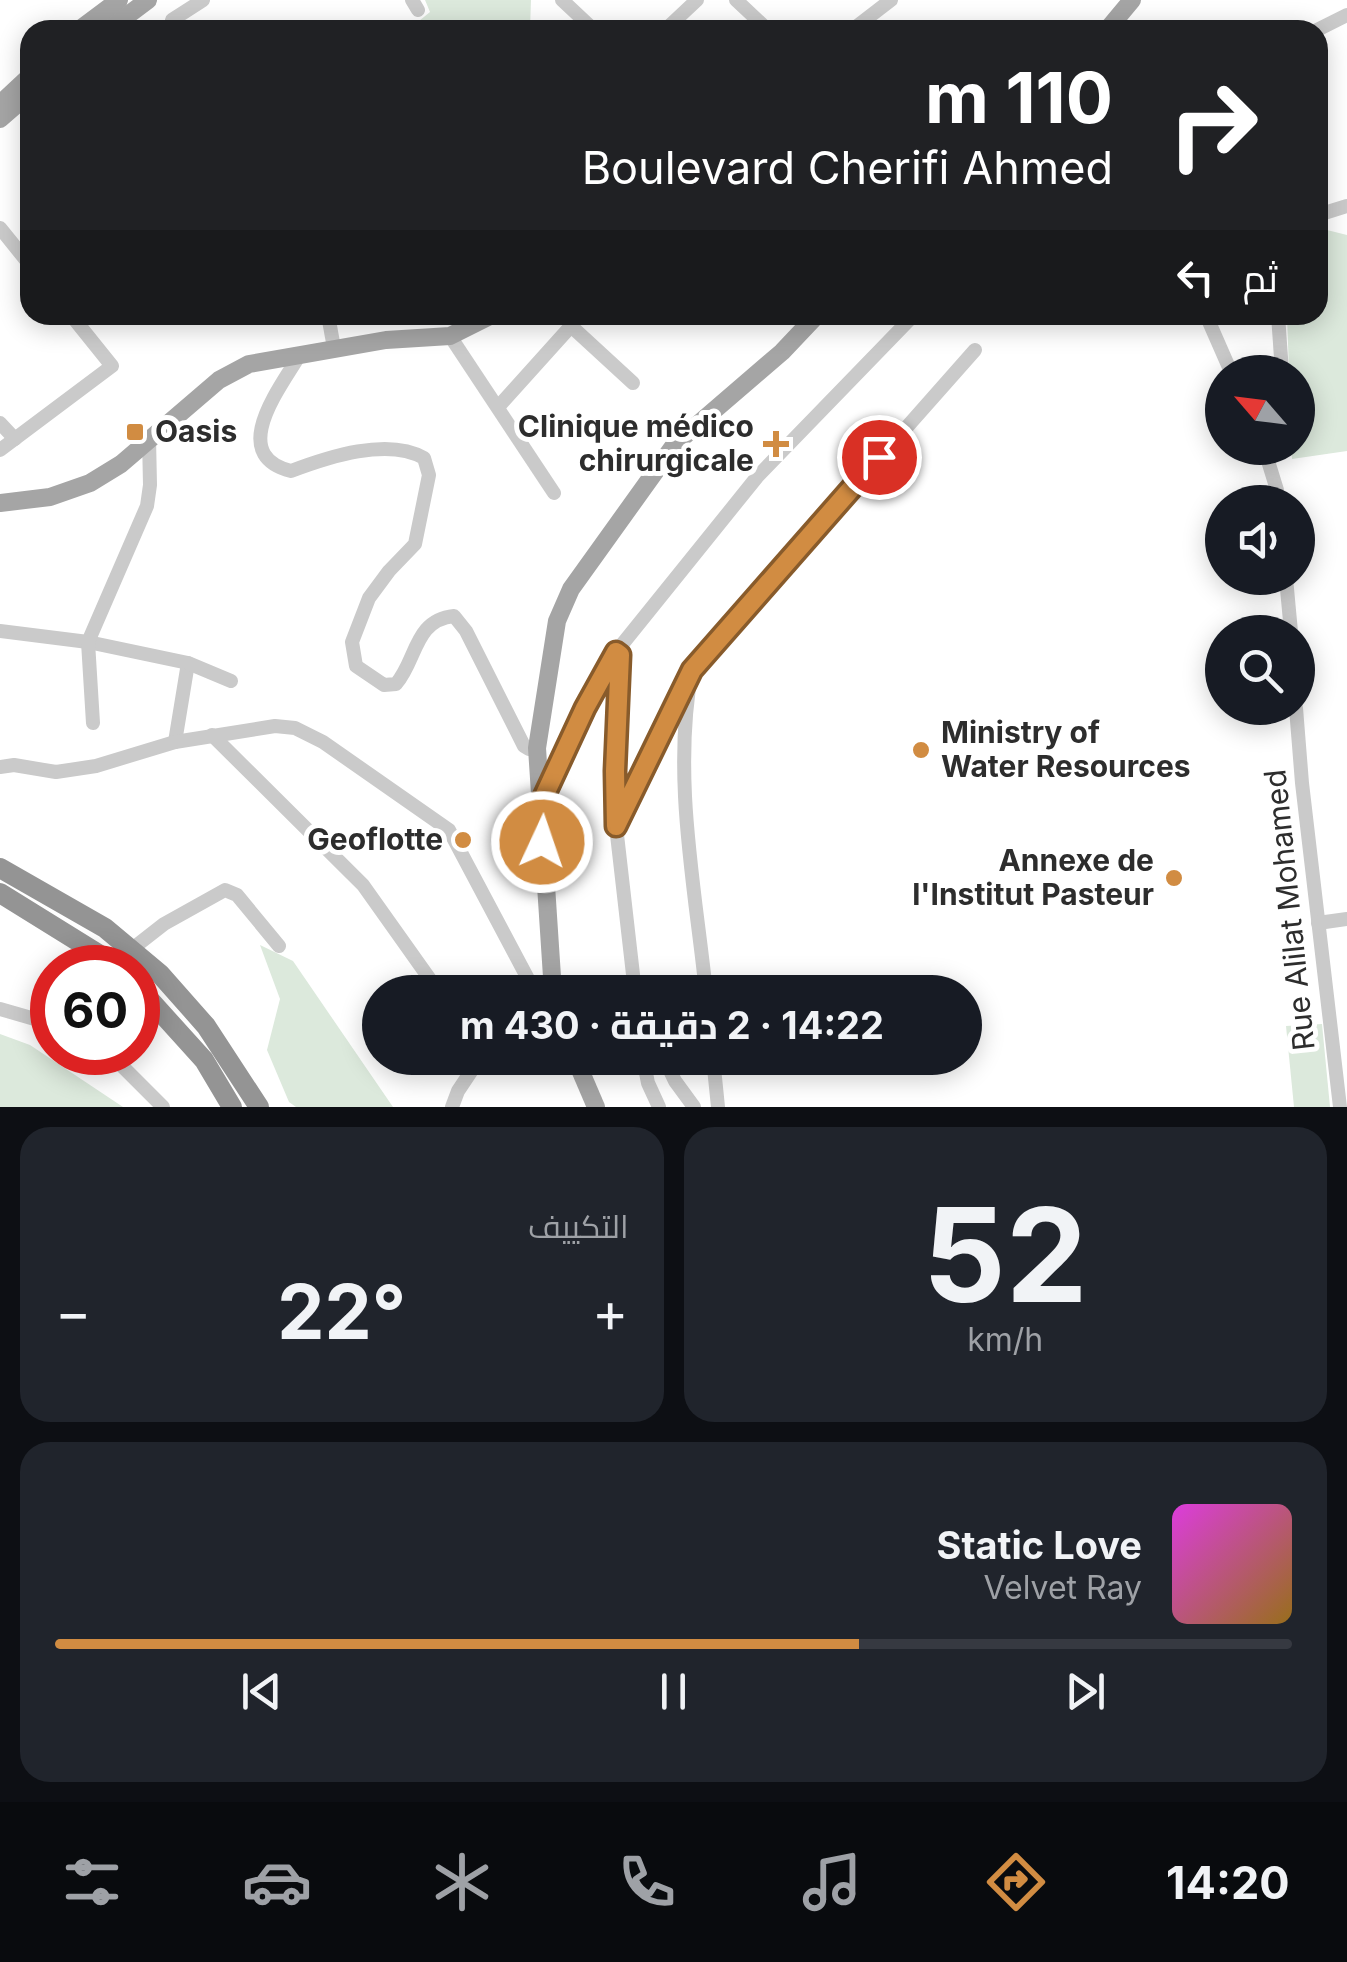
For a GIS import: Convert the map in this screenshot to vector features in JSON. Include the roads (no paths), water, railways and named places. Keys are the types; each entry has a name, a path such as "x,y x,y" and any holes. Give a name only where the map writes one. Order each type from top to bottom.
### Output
{"highway":[{"path":"0,868 106,928 127,945"},
{"path":"0,893 84,945"},
{"path":"160,974 206,1026 259,1107"},
{"path":"160,1011 204,1060 232,1107"}],"main road":[{"path":"92,20 119,0"},
{"path":"121,20 148,0"},
{"path":"1115,20 1132,0"},
{"path":"0,104 20,85"},
{"path":"0,120 20,102"},
{"path":"0,502 50,497 90,483 121,464 219,380 249,364 386,340 450,336 472,325"},
{"path":"552,975 537,748 557,621 571,589 675,444 782,352 808,325"},
{"path":"582,1075 596,1107"}],"street":[{"path":"172,20 203,0"},
{"path":"562,0 583,20"},
{"path":"676,20 697,0"},
{"path":"736,0 757,20"},
{"path":"865,20 891,0"},
{"path":"0,228 20,253"},
{"path":"0,450 112,366 78,325"},
{"path":"330,325 334,348"},
{"path":"498,406 570,325"},
{"path":"579,325 634,383"},
{"path":"540,805 616,652 757,476 904,325"},
{"path":"1210,325 1224,355"},
{"path":"1279,325 1281,355"},
{"path":"450,336 554,493"},
{"path":"616,826 692,670 975,350"},
{"path":"299,356 261,420 263,449 274,464 292,471 335,454 408,449 424,458 429,475 414,544 388,571 370,598 352,642 356,666 384,684 396,684 424,630 442,617 454,616 524,746 529,750 537,748"},
{"path":"0,423 14,438"},
{"path":"93,723 88,642 147,506 149,438"},
{"path":"0,631 88,642 188,663 231,681"},
{"path":"616,652 620,655 616,826 633,975"},
{"path":"175,742 188,663"},
{"path":"692,670 685,794 704,975"},
{"name":"Rue Alilat Mohamed","path":"1298,725 1340,1107"},
{"path":"0,766 56,772 96,766 175,742 276,726 294,728 323,742 449,830 526,975"},
{"path":"212,736 363,885 428,975"},
{"path":"137,945 164,924 225,890 238,894 279,946"},
{"path":"1318,923 1347,919"},
{"path":"0,1008 30,1017"},
{"path":"131,1075 163,1107"},
{"path":"452,1107 468,1075"},
{"path":"646,1075 659,1107"},
{"path":"672,1075 694,1107"},
{"path":"715,1075 718,1107"}],"place":[{"name":"Oasis","path":"135,432"},
{"name":"Clinique médico chirurgicale","path":"776,444"},
{"name":"Ministry of Water Resources","path":"921,750"},
{"name":"Geoflotte","path":"463,840"},
{"name":"Annexe de l'Institut Pasteur","path":"1174,878"}]}
